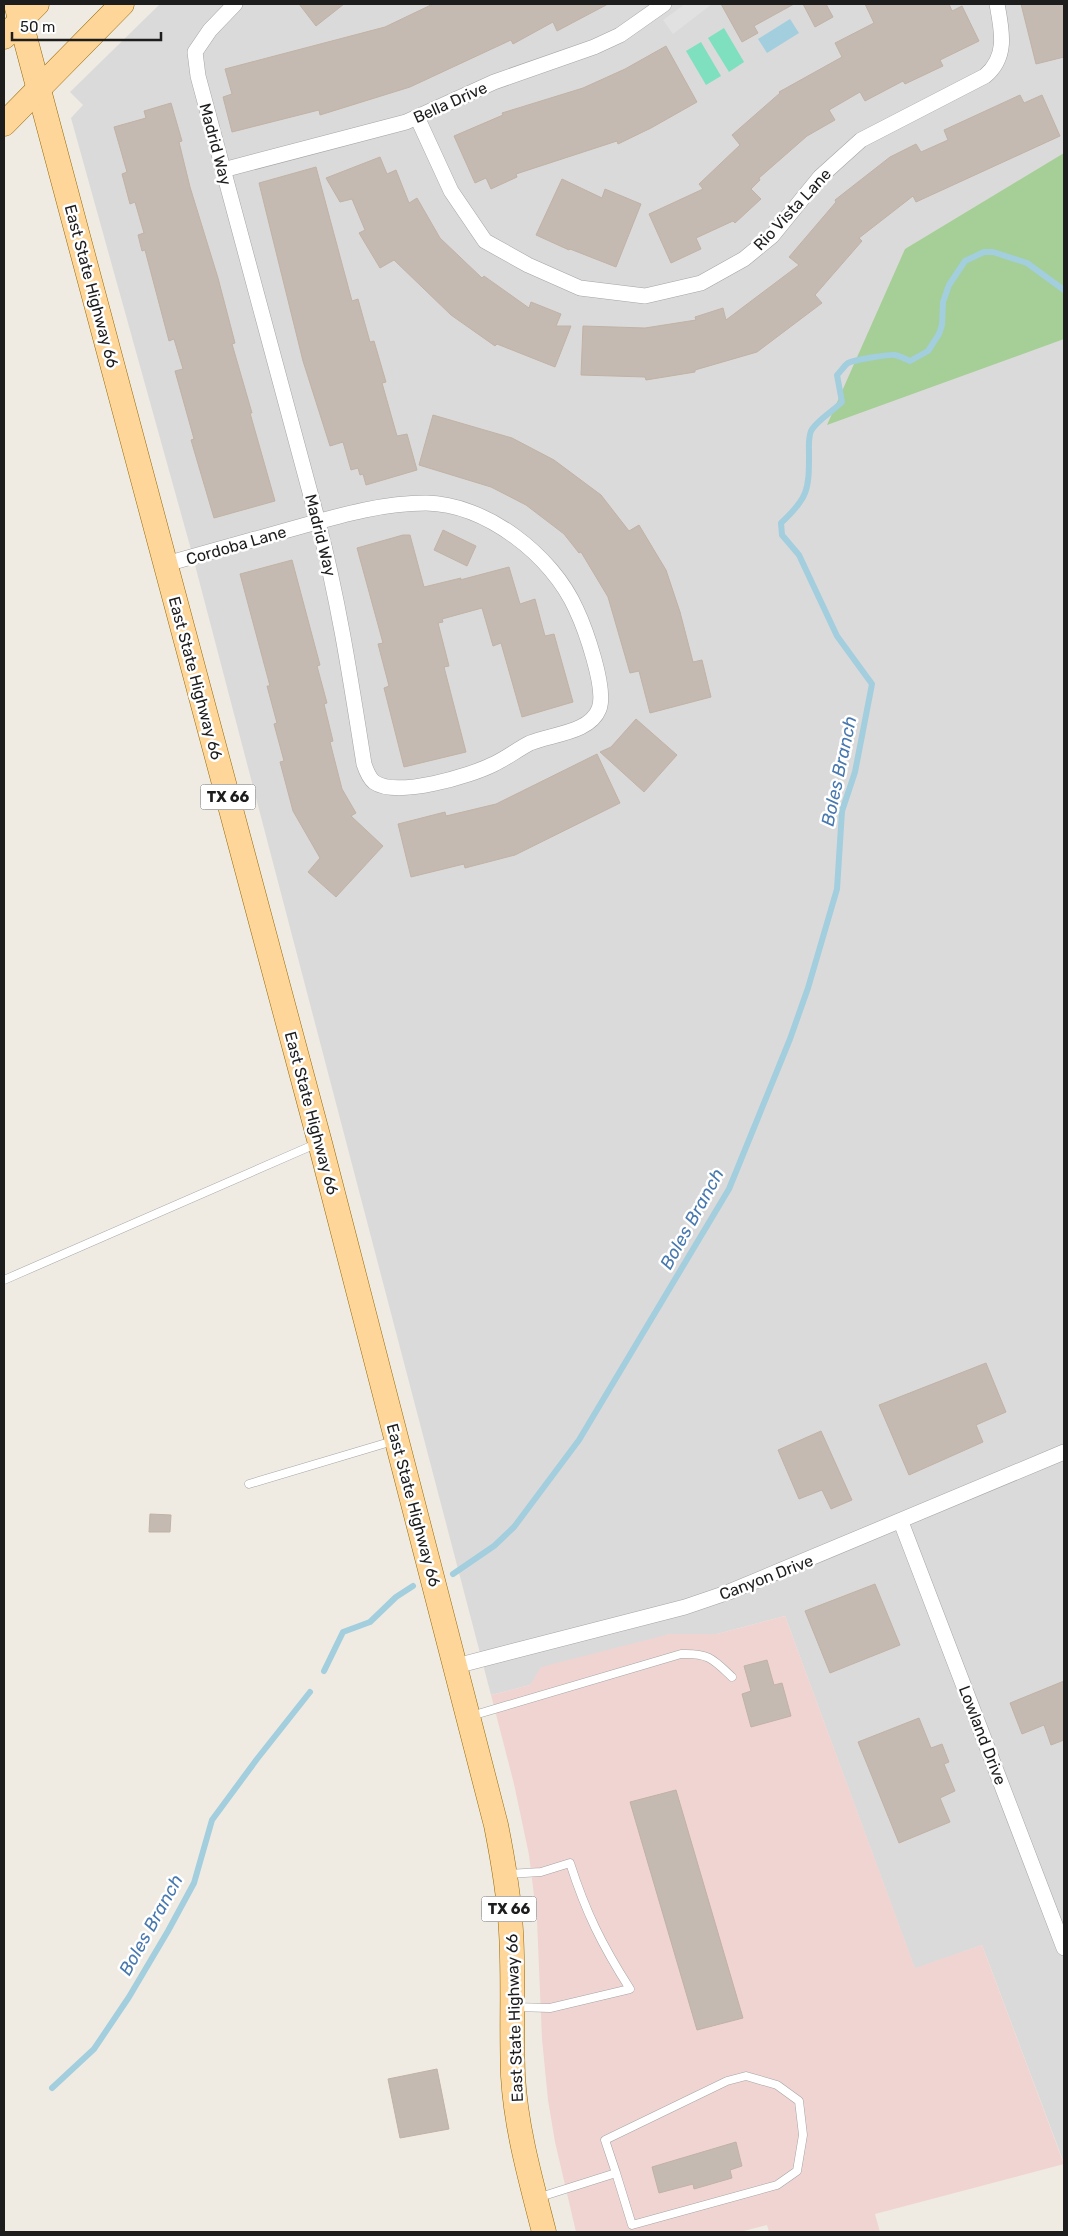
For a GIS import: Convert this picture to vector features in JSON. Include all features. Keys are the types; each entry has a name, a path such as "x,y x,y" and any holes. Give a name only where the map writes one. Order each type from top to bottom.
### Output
{"main road":[{"path":"4,124 122,4"},
{"path":"4,37 25,9"},
{"name":"East State Highway 66","path":"25,9 39,89 320,1143 496,1825 505,1875 511,1932 516,2105 521,2137 544,2232"}],"street":[{"name":"Madrid Way","path":"235,4 210,30 195,52 198,76 318,522 340,611 364,764 373,781 384,787 400,789 460,778 494,764 530,743 578,728 590,721 599,710"},
{"name":"Bella Drive","path":"223,170 406,122 494,82 594,47 620,35 664,4"},
{"name":"Rio Vista Lane","path":"417,117 450,191 486,241 528,265 580,288 645,296 701,283 744,259 772,236 820,178 861,140 985,76 995,68 1001,55 998,4"},
{"name":"Cordoba Lane","path":"166,564 371,508 427,503 449,506 471,513 497,525 522,541 554,574 575,606 587,638 600,687 601,699 599,710"},
{"name":"Canyon Drive","path":"456,1666 685,1607 771,1577 1064,1452"},
{"name":"Lowland Drive","path":"901,1522 1064,1948"}],"lane":[{"path":"4,1280 320,1143"},
{"path":"249,1484 397,1440"},
{"path":"469,1716 682,1654 696,1653 710,1657 732,1677"},
{"path":"505,1875 541,1872 570,1863 582,1902 604,1948 630,1989 550,2008 512,2007"},
{"path":"746,2076 777,2085 799,2101 804,2134 797,2171 777,2185 632,2225 616,2173 605,2140 727,2081 746,2076"},
{"path":"535,2199 616,2173"}],"shaded area":[{"path":"160,4 1064,4 1064,2163 982,1945 915,1969 785,1616 717,1634 670,1634 530,1685 491,1695 190,546 71,118 83,105 70,92"},
{"path":"685,4 712,4 673,34 663,20"},
{"path":"785,1616 915,1968 982,1945 1064,2164 875,2214 880,2232 769,2232 767,2225 740,2232 576,2232 555,2142 548,2100 542,2039 537,1920 529,1855 514,1784 491,1695 530,1685 541,1667 670,1634 717,1634"}],"green space":[{"path":"724,28 744,62 729,72 708,38"},
{"path":"701,42 721,76 706,85 686,51"},
{"path":"1064,153 1064,339 827,425 905,249"}],"water":[{"path":"790,19 799,33 767,53 758,39"}],"building":[{"path":"299,4 344,4 316,26"},
{"path":"433,4 608,4 557,31 553,22 513,44 511,40 410,87 320,115 319,110 232,132 223,97 232,94 225,69 385,27"},
{"path":"721,4 794,4 754,26 758,33 742,42"},
{"path":"803,4 826,4 833,17 815,27"},
{"path":"865,4 949,4 952,11 962,6 979,41 940,60 943,66 905,84 903,81 865,101 860,92 829,110 835,120 807,136 759,178 760,180 751,189 761,199 735,223 733,221 696,238 701,249 671,263 649,214 703,189 699,184 740,145 732,135 779,92 842,57 835,43 874,23"},
{"path":"1021,4 1064,4 1064,57 1036,64"},
{"path":"666,46 697,102 618,144 617,141 516,174 517,177 491,189 486,178 475,183 454,136 503,115 502,113 583,88 625,69"},
{"path":"1020,95 1024,103 1042,95 1060,136 916,202 913,196 859,238 862,241 815,295 822,303 757,352 695,370 695,372 646,380 645,377 581,375 583,326 645,328 696,320 695,317 723,308 726,320 799,265 789,257 836,202 835,200 890,157 916,144 921,152 948,140 944,130"},
{"path":"171,103 182,141 179,142 190,187 218,278 235,343 232,344 275,501 214,518 191,440 194,439 175,371 183,369 174,339 169,341 145,250 142,251 138,235 144,233 135,202 130,204 122,174 127,172 114,127 146,118 144,111"},
{"path":"380,157 387,174 396,170 409,203 417,198 440,238 482,278 484,276 529,308 531,302 561,314 556,326 571,326 555,367 497,344 495,346 451,315 394,260 380,268 359,233 365,230 352,199 340,202 326,178"},
{"path":"316,167 352,301 358,299 370,342 374,341 386,382 382,383 397,436 407,434 417,470 366,485 363,474 360,475 358,468 351,470 343,442 330,446 303,361 259,183"},
{"path":"562,179 602,198 605,189 641,204 616,267 569,250 536,235"},
{"path":"433,415 512,438 554,460 601,495 629,531 639,525 666,570 680,612 693,662 702,660 711,697 650,713 639,671 630,673 608,597 581,552 579,553 564,534 526,505 491,487 419,465"},
{"path":"443,530 476,546 467,566 434,550"},
{"path":"403,535 410,535 424,587 509,567 520,604 535,599 545,636 554,634 573,702 522,717 501,643 493,646 482,608 442,619 443,622 438,623 449,666 444,667 466,752 404,767 384,688 389,686 378,644 383,643 357,548"},
{"path":"292,560 320,665 317,666 327,703 324,704 333,741 330,742 342,789 356,813 351,816 383,846 336,897 308,872 320,858 293,811 280,762 284,761 274,724 277,723 267,686 270,686 240,574"},
{"path":"636,719 677,755 644,792 600,752 611,747"},
{"path":"597,754 620,803 515,855 465,868 464,864 411,877 398,824 445,812 446,816 496,804"},
{"path":"986,1363 1006,1412 976,1425 983,1442 909,1475 879,1405"},
{"path":"821,1431 852,1500 831,1509 822,1490 799,1499 778,1450"},
{"path":"150,1514 171,1515 170,1532 149,1532"},
{"path":"875,1584 900,1645 830,1673 805,1611"},
{"path":"767,1660 774,1685 782,1683 791,1716 751,1727 742,1694 751,1691 744,1666"},
{"path":"1064,1681 1064,1740 1051,1745 1044,1725 1022,1734 1010,1703"},
{"path":"919,1718 931,1748 942,1744 949,1762 944,1764 955,1791 940,1798 950,1822 899,1843 858,1742"},
{"path":"676,1790 743,2018 697,2030 630,1802"},
{"path":"437,2069 449,2129 400,2138 388,2079"},
{"path":"736,2142 742,2166 730,2170 732,2178 694,2189 693,2184 659,2193 652,2167"}],"waterway":[{"name":"Boles Branch","path":"453,1574 494,1546 514,1527 579,1440 729,1189 790,1039 808,988 837,889 842,811 855,772 872,684 837,636 799,555 782,535 781,523 797,507 805,493 811,431 813,427 842,402 837,375 851,362 892,355 897,355 910,361 928,351 939,334 942,325 943,302 949,285 965,261 984,252 993,252 1027,263 1064,290"},
{"name":"Boles Branch","path":"324,1671 343,1632 370,1622 396,1597 413,1586"},
{"name":"Boles Branch","path":"52,2088 94,2049 129,1997 194,1883 212,1820 310,1692"}]}
